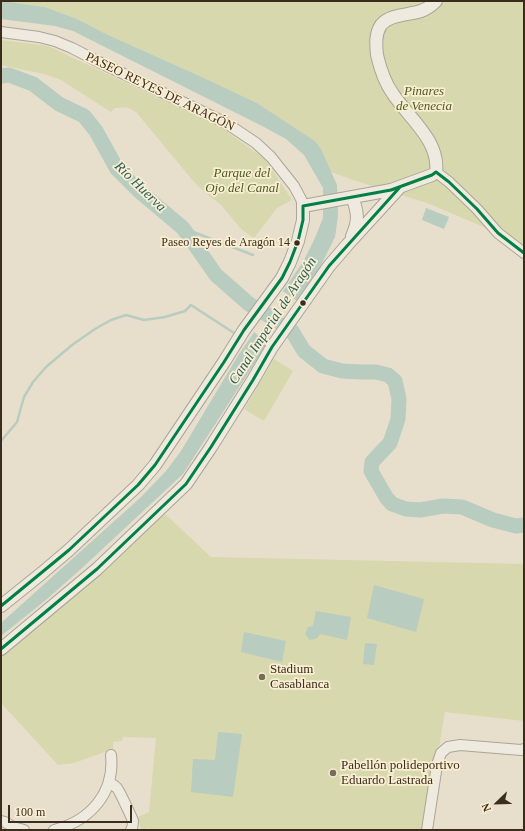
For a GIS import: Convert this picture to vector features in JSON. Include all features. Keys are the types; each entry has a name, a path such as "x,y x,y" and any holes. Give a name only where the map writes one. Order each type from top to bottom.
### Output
{"street":[{"path":"436,1 429,7 420,11 388,20 382,24 376,39 376,50 379,62 388,85 399,103 430,142 436,158 436,172"},
{"name":"PASEO REYES DE ARAGÓN","path":"1,32 39,37 55,41 226,123 256,143 271,157 294,186 303,206 303,220 296,246 282,278 247,326 155,465 138,485 69,550 1,606"},
{"path":"303,206 385,191 400,187 436,172"},
{"path":"436,172 449,182 477,209 498,233 524,253"},
{"path":"1,649 97,569 186,484 212,447 272,347 329,266 400,187"},
{"path":"348,198 356,208 358,218 354,232 348,244"},
{"path":"427,830 441,753 448,747 460,744 521,750 524,749"},
{"path":"54,830 86,815 102,798 109,782 112,768 111,755"},
{"path":"109,782 118,789 133,819 133,826 131,830"},
{"path":"1,821 13,827 24,830"}],"green space":[{"name":"Pinares de Venecia","path":"1,1 524,1 524,253 498,233 427,203 331,172 315,141 257,103 106,34 77,19 45,7"},
{"name":"Parque del Ojo del Canal","path":"1,40 48,46 222,128 265,159 292,200 277,208 254,238 242,230 221,205 194,182 136,112 127,107 115,108 111,112 61,80 44,74 1,65"},
{"path":"274,359 293,371 264,421 244,409"},
{"name":"Stadium Casablanca","path":"162,511 211,557 524,564 524,721 445,712 425,830 150,830 149,828 141,830 138,817 149,812 156,738 123,737 122,741 113,742 113,749 74,763 58,765 1,703 1,652"}],"water":[{"name":"Canal Imperial de Aragón","path":"1,1 45,7 77,19 106,34 257,103 315,141 321,149 337,185 338,216 335,237 318,271 254,364 183,474 81,569 1,636 1,623 140,498 166,471 181,451 239,354 303,262 323,218 323,188 304,155 286,139 73,31 55,26 1,19"},
{"path":"426,208 449,217 444,229 422,220"},
{"path":"374,585 424,599 416,632 367,618"},
{"path":"316,611 351,617 347,640 320,634 316,638 310,640 305,634 308,627 313,626"},
{"path":"244,632 286,641 282,662 241,652"},
{"path":"365,643 377,644 374,665 363,664"},
{"path":"218,732 242,734 233,797 191,792 193,759 215,760"}],"pier":[{"path":"281,290 299,302 269,345 253,331"}],"waterway":[{"name":"Río Huerva","path":"1,76 9,75 33,84 59,104 84,116 96,131 117,169 139,191 183,228 216,275 249,304 271,317"},
{"path":"183,228 253,255"},
{"path":"1,441 17,422 24,397 33,382 46,367 72,345 111,320 126,315 144,320 165,317 185,311 191,305 234,333"},
{"name":"Río Huerva","path":"282,325 292,331 304,351 323,366 342,371 376,372 388,375 395,381 399,399 398,419 390,443 372,462 371,471 386,497 392,504 406,509 420,510 443,506 462,507 493,520 516,526 524,525"}],"transit line":[{"path":"1,606 69,550 138,485 155,465 244,330 282,278 298,241 303,220 303,206 391,190 432,175 436,172 449,182 477,209 498,233 524,253"},
{"path":"1,649 97,569 186,484 211,447 272,347 329,266 400,187"}],"place":[{"name":"Paseo Reyes de Aragón 14","path":"297,243"},
{"name":"Stadium Casablanca","path":"262,677"},
{"name":"Pabellón polideportivo Eduardo Lastrada","path":"333,773"}]}
